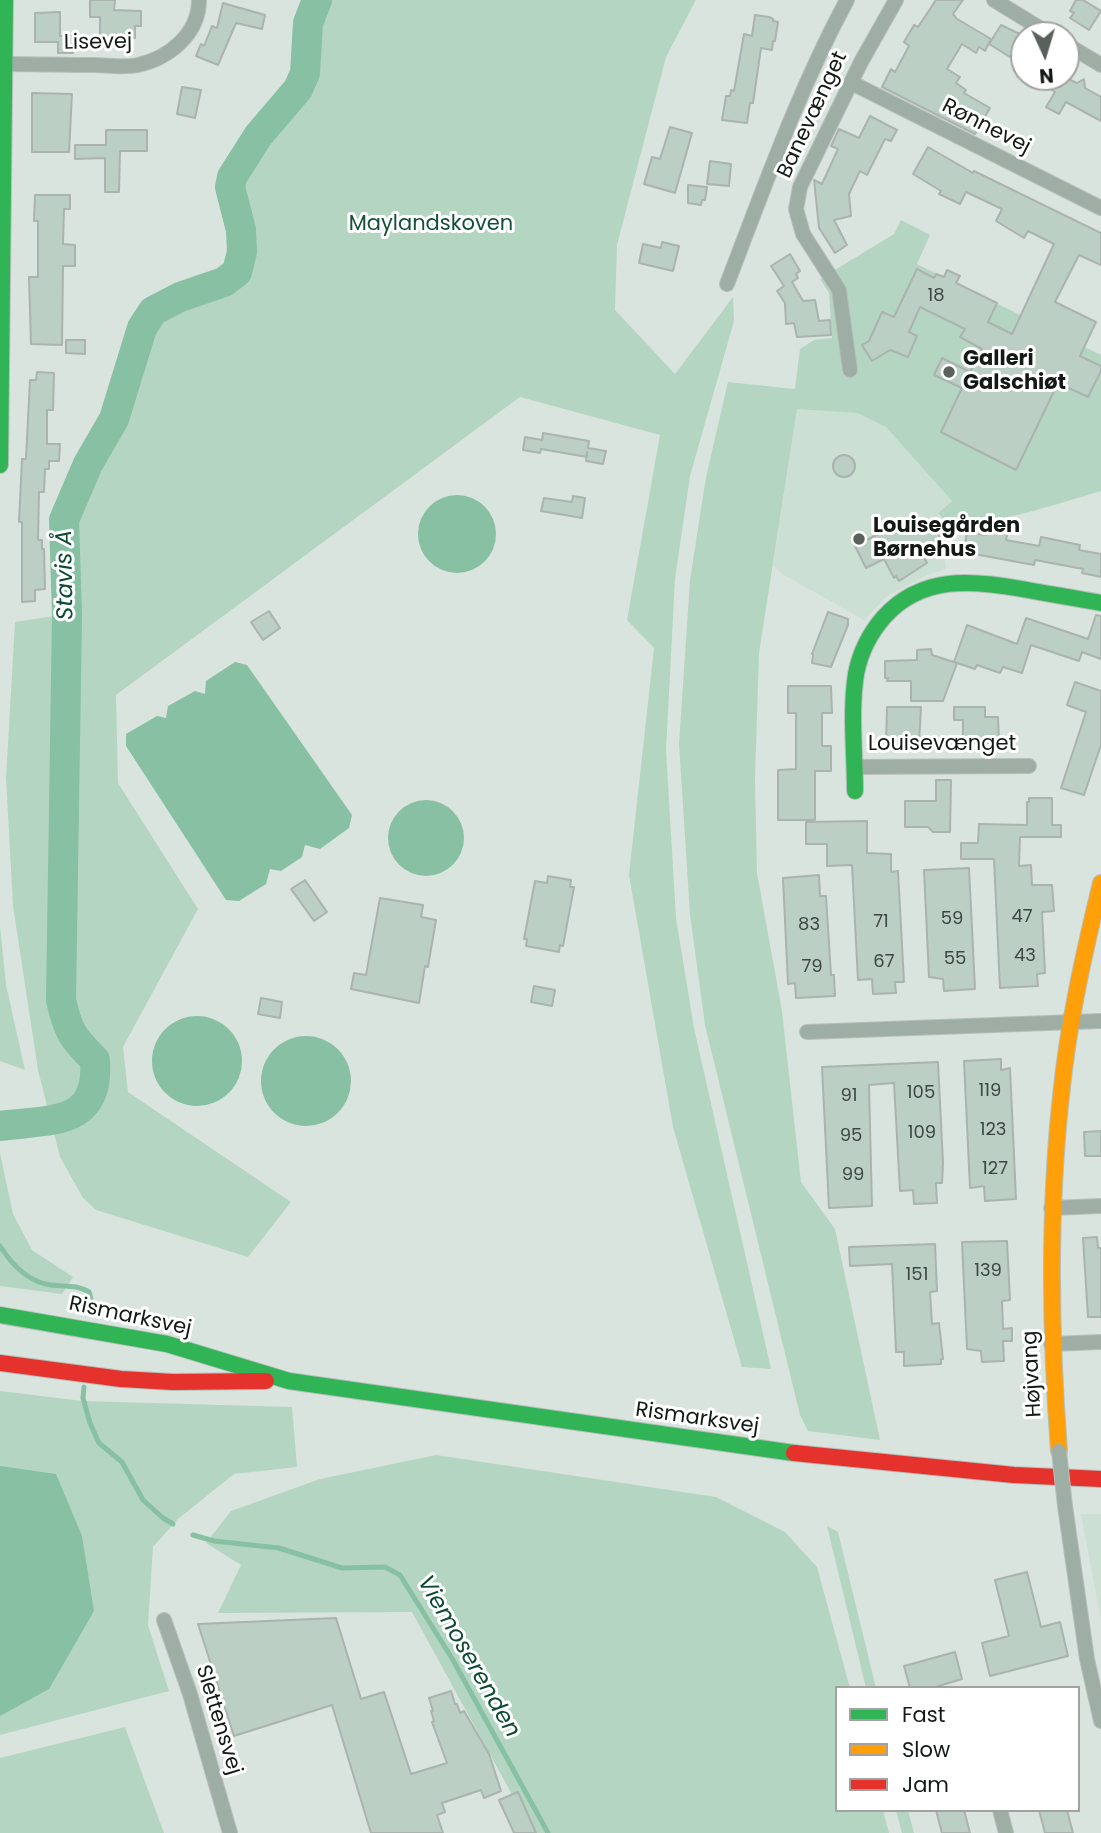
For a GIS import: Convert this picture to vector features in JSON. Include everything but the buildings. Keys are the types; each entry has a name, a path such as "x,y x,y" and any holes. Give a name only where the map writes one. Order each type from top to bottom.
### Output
{"main road":[{"path":"0,465 5,0"},
{"name":"Louisevænget","path":"855,791 855,683 864,648 877,624 902,600 932,586 951,581 979,581 1101,603"},
{"name":"Højvang","path":"1059,1451 1051,1344 1051,1208 1057,1128 1071,1022 1090,924 1101,883"},
{"name":"Rismarksvej","path":"0,1315 167,1344 289,1381 757,1449 1014,1475 1101,1479"},
{"path":"0,1327 87,1328"},
{"name":"Rismarksvej","path":"0,1363 121,1379 173,1382 289,1381"}],"street":[{"name":"Lisevej","path":"4,64 136,66 158,59 176,49 189,32 200,0"},
{"name":"Banevænget","path":"727,284 791,115 847,0"},
{"name":"Banevænget","path":"850,370 839,290 803,234 796,208 800,187 861,62 896,0"},
{"path":"994,0 1028,21"},
{"path":"1080,52 1101,65"},
{"name":"Rønnevej","path":"852,83 1101,208"},
{"name":"Louisevænget","path":"855,766 1029,766"},
{"path":"807,1032 1101,1021"},
{"path":"1051,1208 1101,1206"},
{"path":"1051,1344 1101,1342"},
{"name":"Højvang","path":"1059,1451 1087,1659 1101,1721"},
{"name":"Slettensvej","path":"164,1620 190,1694 230,1833"},
{"path":"1001,1812 1006,1833"}],"shaded area":[{"name":"Louisegården Børnehus","path":"797,408 857,413 886,427 952,501 938,513 946,569 927,575 887,596 864,620 784,575 773,566"},
{"path":"457,495 472,498 485,506 493,519 496,534 493,549 485,562 472,570 457,573 442,570 429,562 421,549 418,534 421,519 429,506 442,498"},
{"path":"235,662 247,665 352,815 349,828 320,849 305,845 302,857 281,871 270,869 266,884 239,901 226,900 126,746 126,734 157,716 166,718 168,706 195,691 205,694 206,681"},
{"path":"426,800 440,803 453,811 461,824 464,838 461,852 453,865 440,873 426,876 412,873 399,865 391,852 388,838 391,824 399,811 412,803"},
{"path":"197,1016 214,1019 229,1029 239,1044 242,1061 239,1078 229,1093 214,1103 197,1106 180,1103 165,1093 155,1078 152,1061 155,1044 165,1029 180,1019"},
{"path":"306,1036 323,1039 338,1049 348,1064 351,1081 348,1098 338,1113 323,1123 306,1126 289,1123 274,1113 264,1098 261,1081 264,1064 274,1049 289,1039"},
{"path":"0,1466 56,1474 82,1536 94,1611 49,1689 0,1716"},
{"path":"1081,1514 1101,1514 1101,1620"}],"green space":[{"name":"Maylandskoven","path":"317,0 696,0 666,57 617,245 615,310 675,374 733,297 734,321 690,476 675,579 666,750 676,918 694,1028 771,1369 742,1367 673,1127 629,875 654,648 627,620 660,435 520,397 116,695 118,783 198,909 123,1047 128,1092 291,1202 248,1257 96,1210 83,1198 60,1157 38,1070 13,906 6,778 15,622 67,614 64,520 88,464 114,419 142,328 153,311 180,297 224,282 237,272 242,252 241,230 230,187 232,177 258,136 298,89 305,73 308,23"},
{"path":"901,220 930,235 917,264 1101,355 1101,491 1006,517 948,525 938,513 952,501 886,427 857,413 797,409 759,653 755,780 757,873 782,1011 801,1182 835,1229 880,1440 808,1431 800,1415 705,1025 690,915 679,744 690,580 706,477 728,382 795,389 800,349 814,340 832,338 829,293 820,279 894,234"},
{"path":"0,926 6,985 25,1070 0,1061"},
{"path":"0,1153 13,1214 32,1250 73,1277 62,1294 0,1286"},
{"path":"0,1391 83,1401 292,1407 297,1467 234,1474 178,1519 153,1547 148,1625 169,1691 0,1735"},
{"path":"436,1455 716,1497 785,1532 817,1567 849,1686 835,1686 835,1812 884,1812 889,1833 533,1833 412,1612 218,1613 241,1565 206,1543 231,1511 320,1479"},
{"path":"827,1526 838,1532 876,1686 866,1686"},
{"path":"125,1727 164,1833 0,1833 0,1758"},
{"path":"897,1812 909,1812 914,1833 902,1833"}],"waterway":[{"name":"Stavis Å","path":"0,1126 68,1116 89,1098 94,1082 95,1060 72,1034 61,1000 67,615 64,520 88,464 114,419 142,328 153,311 180,297 224,282 237,272 242,252 241,230 230,187 232,177 258,136 298,89 305,73 308,23 317,0"},
{"name":"Viemoserenden","path":"0,1246 15,1266 28,1276 51,1285 84,1289 89,1292 93,1306"},
{"name":"Viemoserenden","path":"84,1387 83,1398 99,1443 122,1462 143,1500 173,1524"},
{"name":"Viemoserenden","path":"193,1535 214,1541 279,1548 342,1568 385,1567 400,1575 453,1660 548,1833"}],"traffic: fast":[{"path":"0,465 5,0"},
{"path":"855,791 853,703 858,666 874,630 899,603 931,587 966,583 1003,586 1101,603"},
{"path":"0,1315 167,1344 289,1381 794,1453"}],"traffic: slow":[{"path":"1059,1451 1052,1274 1057,1141 1072,1015 1101,883"}],"traffic: jam":[{"path":"0,1363 121,1379 173,1382 266,1381"},
{"path":"794,1453 1014,1475 1101,1479"}],"place":[{"name":"Galleri Galschiøt","path":"949,372"},
{"name":"Louisegården Børnehus","path":"859,539"}]}
